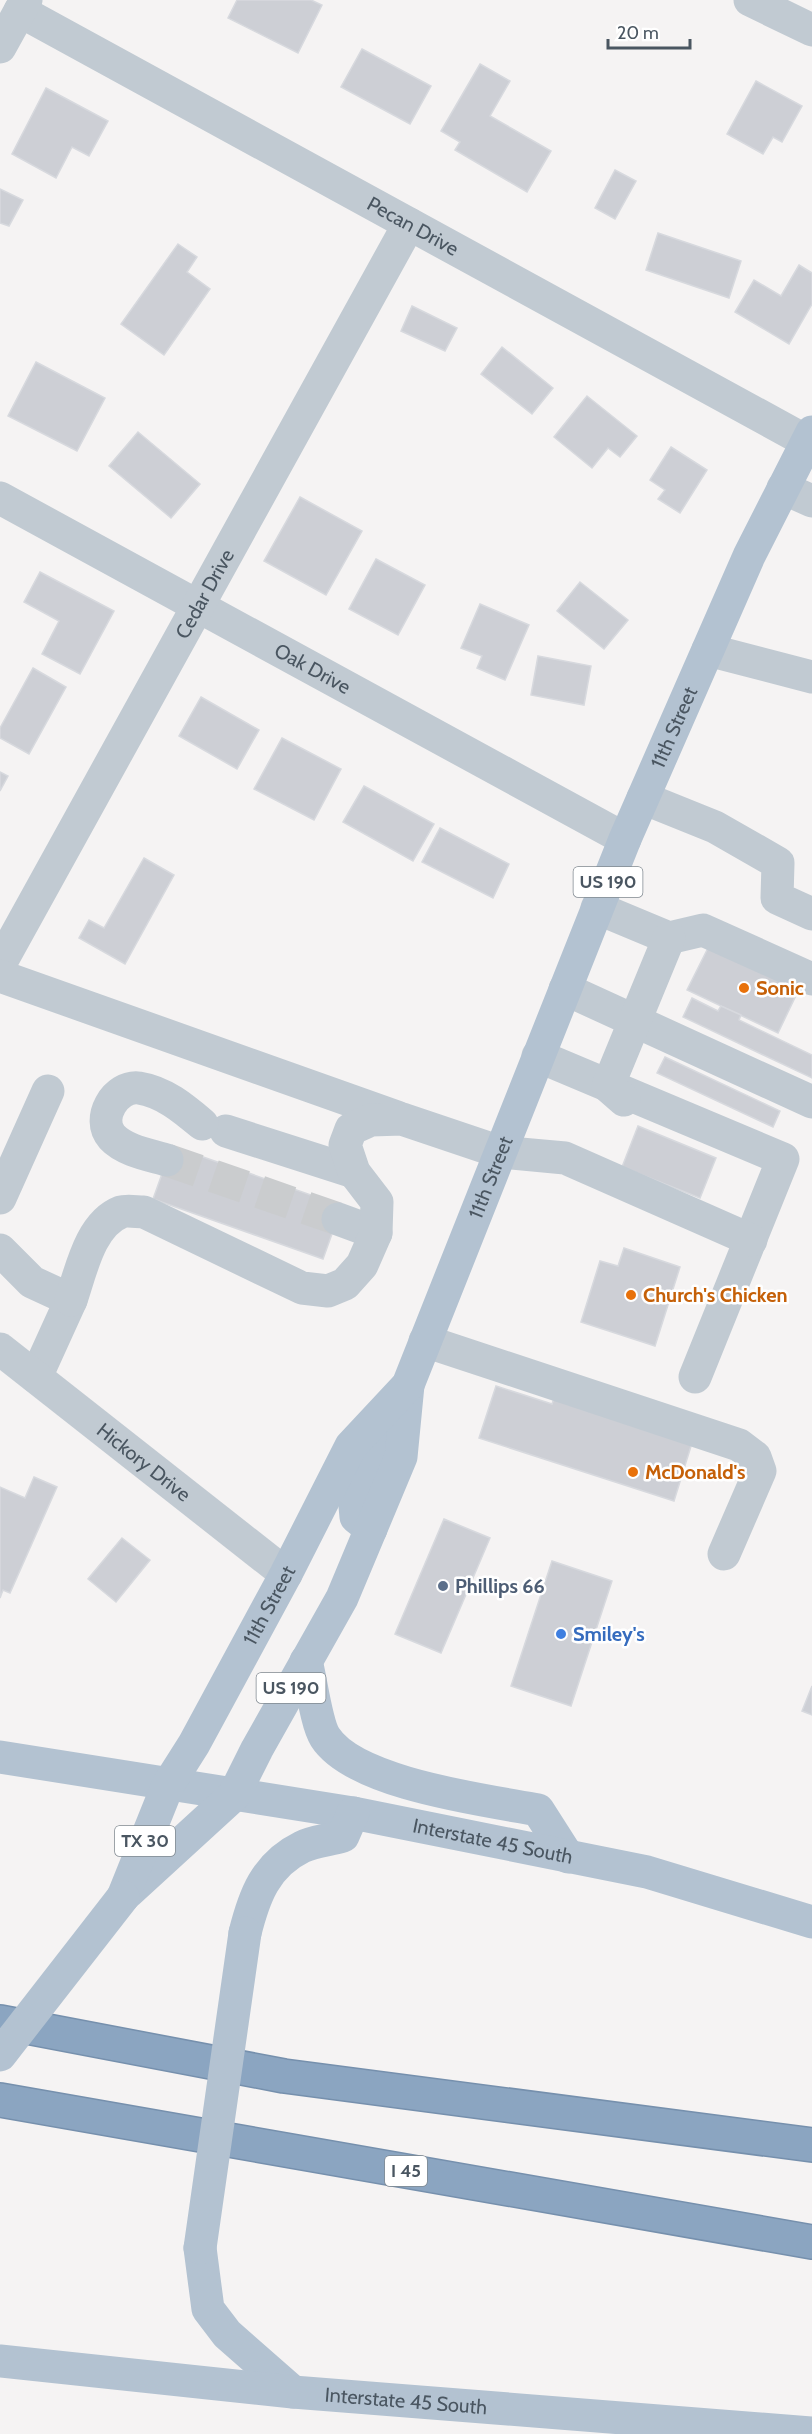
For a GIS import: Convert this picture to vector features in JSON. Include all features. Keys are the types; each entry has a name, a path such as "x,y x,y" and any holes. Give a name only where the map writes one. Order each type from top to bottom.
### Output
{"highway":[{"path":"0,2022 284,2076 812,2145"},
{"name":"I 45","path":"0,2100 812,2241"}],"main road":[{"name":"11th Street","path":"0,2055 123,1897 234,1796 257,1749 342,1598 401,1457 408,1385 625,839 749,556 798,494 809,436"},
{"name":"11th Street","path":"123,1897 168,1785 194,1744 286,1574 351,1446 408,1385"},
{"path":"370,1529 356,1517 355,1506 408,1385"},
{"path":"306,1661 323,1734 332,1747 369,1771 456,1795 538,1810 568,1857"},
{"name":"Interstate 45 South","path":"0,1757 234,1796 353,1813 647,1872 812,1922"},
{"path":"293,2392 227,2334 208,2309 200,2248 245,1934 255,1894 275,1867 302,1847 343,1836 353,1813"},
{"name":"Interstate 45 South","path":"0,2361 293,2392 812,2433"}],"street":[{"path":"750,0 812,30"},
{"path":"0,47 23,5"},
{"name":"Pecan Drive","path":"23,5 409,224 809,436"},
{"name":"Cedar Drive","path":"0,964 409,224"},
{"name":"Oak Drive","path":"0,498 625,839"},
{"path":"708,650 812,677"},
{"path":"643,798 715,827 778,862 777,898 812,914"},
{"path":"597,909 669,938 703,930 812,980"},
{"path":"608,1086 633,1020 669,938"},
{"path":"0,976 500,1152 565,1158 751,1240"},
{"path":"565,989 812,1102"},
{"path":"538,1056 774,1155 751,1240 695,1377"},
{"path":"167,1160 128,1148 112,1137 106,1126 107,1112 123,1091 138,1088 176,1102 214,1127 354,1172"},
{"path":"0,1198 48,1091"},
{"path":"36,1377 103,1222 123,1211 144,1212 302,1288 328,1291 345,1284 362,1265 376,1233 377,1202 354,1172 345,1145 351,1129 371,1120 402,1119"},
{"path":"338,1219 376,1233"},
{"path":"0,1250 32,1282 71,1300"},
{"path":"425,1341 739,1445 755,1457 760,1471 724,1554"},
{"name":"Hickory Drive","path":"0,1349 286,1574"}],"building":[{"path":"237,0 311,0 322,5 298,53 228,18"},
{"path":"362,49 431,86 410,124 341,87"},
{"path":"480,64 510,81 490,116 551,151 527,192 455,150 460,142 441,131"},
{"path":"756,81 802,106 782,142 773,137 763,154 727,134"},
{"path":"46,88 108,121 89,156 72,147 56,178 12,154"},
{"path":"615,170 636,181 615,219 595,208"},
{"path":"0,189 23,200 9,226 0,223"},
{"path":"658,233 741,261 729,298 646,270"},
{"path":"178,244 197,257 187,272 210,289 164,355 121,324"},
{"path":"799,265 812,273 812,304 789,344 735,312 754,280 781,296"},
{"path":"412,306 457,328 445,351 401,331"},
{"path":"502,347 553,388 532,414 481,374"},
{"path":"36,362 105,398 77,451 8,416"},
{"path":"587,396 637,436 620,457 608,448 592,468 554,437"},
{"path":"138,432 200,484 171,518 109,466"},
{"path":"671,447 707,470 680,513 658,499 665,490 650,480"},
{"path":"300,497 362,531 326,595 264,561"},
{"path":"376,559 425,585 398,635 349,609"},
{"path":"40,572 114,611 80,674 42,654 59,621 24,602"},
{"path":"580,582 628,620 604,649 557,611"},
{"path":"480,604 529,625 505,680 477,668 482,656 461,648"},
{"path":"538,656 591,666 584,705 531,695"},
{"path":"33,668 66,687 29,754 0,738 0,728"},
{"path":"201,697 259,730 237,769 179,736"},
{"path":"282,738 341,769 314,820 254,789"},
{"path":"0,772 8,776 0,791"},
{"path":"364,786 434,824 413,861 343,822"},
{"path":"440,828 509,864 493,898 422,862"},
{"path":"144,858 174,875 125,964 79,938 89,920 104,928"},
{"name":"Sonic","path":"710,944 800,987 778,1033 687,990"},
{"path":"692,998 718,1011 721,1006 741,1015 739,1020 812,1055 812,1078 683,1017"},
{"path":"665,1057 780,1111 773,1127 657,1073"},
{"path":"638,1126 716,1158 700,1198 622,1167"},
{"path":"172,1146 342,1206 323,1259 153,1199"},
{"name":"Church's Chicken","path":"624,1248 680,1267 655,1346 581,1322 600,1261 618,1266"},
{"name":"McDonald's","path":"496,1386 552,1404 554,1398 692,1443 674,1501 479,1438"},
{"path":"34,1477 57,1487 10,1593 3,1590 0,1598 0,1487 25,1498"},
{"name":"Phillips 66","path":"444,1519 490,1538 441,1653 395,1634"},
{"path":"122,1538 150,1560 116,1602 88,1579"},
{"name":"Smiley's","path":"552,1561 612,1581 571,1706 511,1686"},
{"path":"812,1686 812,1715 802,1711"}],"tunnel":[{"path":"167,1160 338,1219"}],"place":[{"name":"Sonic","path":"744,988"},
{"name":"Church's Chicken","path":"631,1295"},
{"name":"McDonald's","path":"633,1472"},
{"name":"Phillips 66","path":"443,1586"},
{"name":"Smiley's","path":"561,1634"}]}
